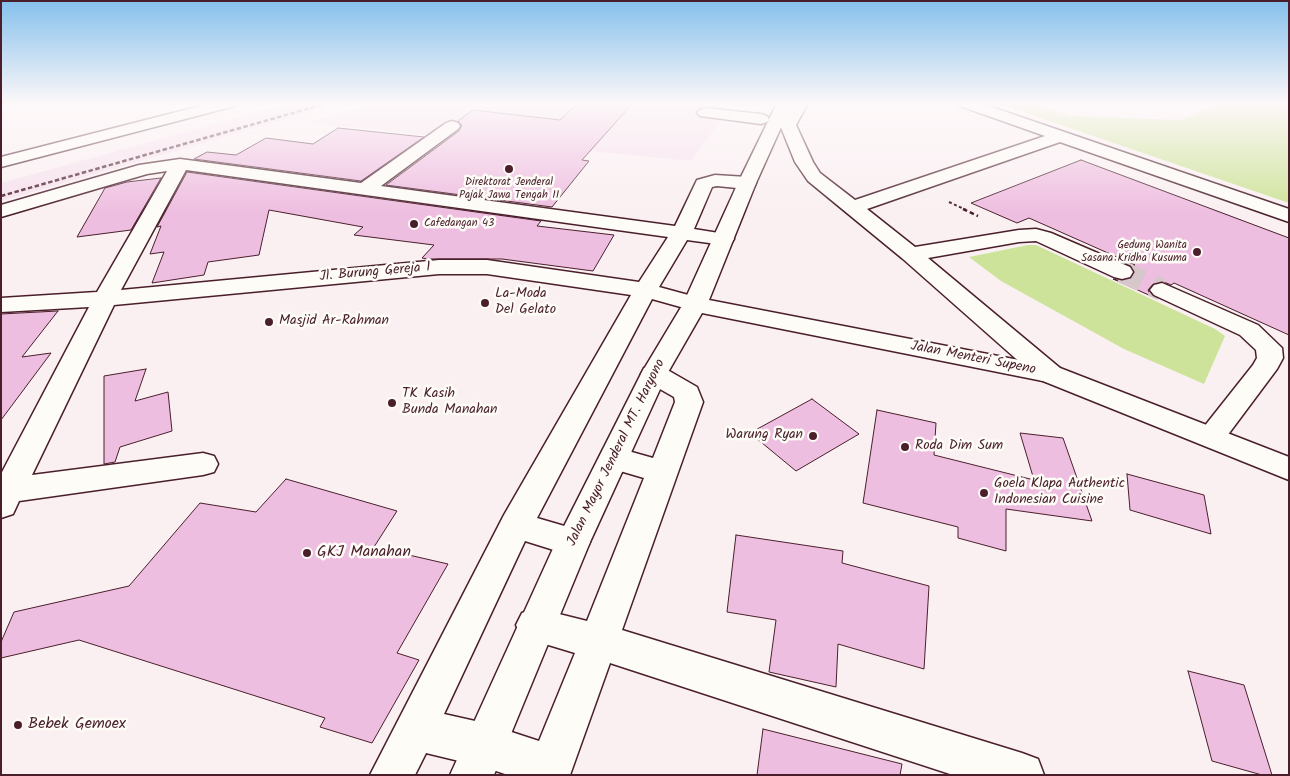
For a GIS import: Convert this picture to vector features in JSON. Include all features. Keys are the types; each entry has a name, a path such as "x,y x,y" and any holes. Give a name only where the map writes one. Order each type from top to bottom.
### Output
{"street":[{"path":"1,162 89,139"},
{"path":"365,189 434,139"},
{"name":"Jalan Mayor Jenderal MT. Haryono","path":"478,760 535,625 573,542 654,374 695,304 747,183 761,139"},
{"path":"794,139 804,162 814,177 911,254 1050,374"},
{"path":"852,208 1052,139"},
{"path":"1070,139 1289,216"},
{"path":"4,496 105,299 180,164"},
{"path":"1,211 145,169 180,164 724,239"},
{"path":"392,775 516,525 645,290 682,232 706,182 715,180 747,183"},
{"path":"911,254 1019,236 1044,236 1122,272"},
{"name":"Jl. Burung Gereja 1","path":"1,305 105,299 439,267 487,267 645,290"},
{"name":"Jalan Menteri Supeno","path":"645,290 695,304 1050,374 1289,469"},
{"path":"1162,290 1249,330 1269,348 1270,358 1264,369 1210,437"},
{"path":"415,729 478,760 550,771 689,402 687,393 654,374"},
{"path":"614,458 662,472"},
{"path":"4,496 203,464"},
{"path":"516,525 573,542"},
{"path":"535,625 598,641 1022,775"}],"path":[{"path":"917,187 1019,236"}],"shaded area":[{"path":"160,139 216,139 1,201 1,183"},
{"path":"472,139 707,139 691,161"}],"green space":[{"path":"1103,139 1289,139 1289,203"},
{"path":"1036,245 1215,329 1225,336 1204,384 1124,349 1001,281 969,257"}],"building":[{"path":"264,139 313,144 320,139 421,139 361,181 194,159 207,152 236,155"},
{"path":"448,139 601,139 582,160 589,161 552,207 386,185"},
{"name":"Gedung Wanita Sasana Kridha Kusuma","path":"1081,160 1289,238 1289,335 1174,283 1171,285 1162,281 1154,283 1148,290 1151,296 1113,279 1122,281 1130,279 1135,273 1132,267 1135,265 1029,218 1017,223 971,203"},
{"path":"187,172 541,221 537,226 614,235 593,271 502,259 422,258 434,245 354,235 363,227 269,210 259,255 208,262 204,275 152,283 164,252 150,254 161,226 157,227"},
{"path":"161,178 131,230 77,237 105,188 127,182"},
{"path":"58,311 22,357 51,353 1,420 1,314"},
{"path":"146,369 135,401 168,392 172,431 120,447 115,462 104,464 104,376"},
{"path":"812,399 859,434 796,471 750,433"},
{"path":"877,410 936,423 934,455 1034,480 1020,433 1063,438 1092,521 1006,509 1006,551 958,538 958,527 863,503"},
{"path":"1127,474 1204,495 1211,534 1130,510"},
{"path":"286,479 397,511 374,547 448,564 397,653 419,660 372,743 320,727 325,718 79,640 1,658 1,642 14,612 129,586 200,503 256,512"},
{"path":"736,535 843,551 842,563 929,586 924,669 838,644 836,687 769,672 776,620 727,612"},
{"path":"1188,671 1244,685 1272,775 1262,775 1212,761"},
{"path":"763,729 902,764 900,775 757,775"}],"tunnel":[{"path":"1122,272 1162,290"}],"railway":[{"path":"1,196 201,139"}],"place":[{"name":"Direktorat Jenderal Pajak Jawa Tengah II","path":"509,169"},
{"name":"Cafedangan 43","path":"414,224"},
{"name":"Gedung Wanita Sasana Kridha Kusuma","path":"1197,252"},
{"name":"La-Moda Del Gelato","path":"485,303"},
{"name":"Masjid Ar-Rahman","path":"269,322"},
{"name":"TK Kasih Bunda Manahan","path":"392,403"},
{"name":"Warung Ryan","path":"813,436"},
{"name":"Roda Dim Sum","path":"905,447"},
{"name":"Goela Klapa Authentic Indonesian Cuisine","path":"984,493"},
{"name":"GKJ Manahan","path":"307,553"},
{"name":"Bebek Gemoex","path":"18,725"}]}
